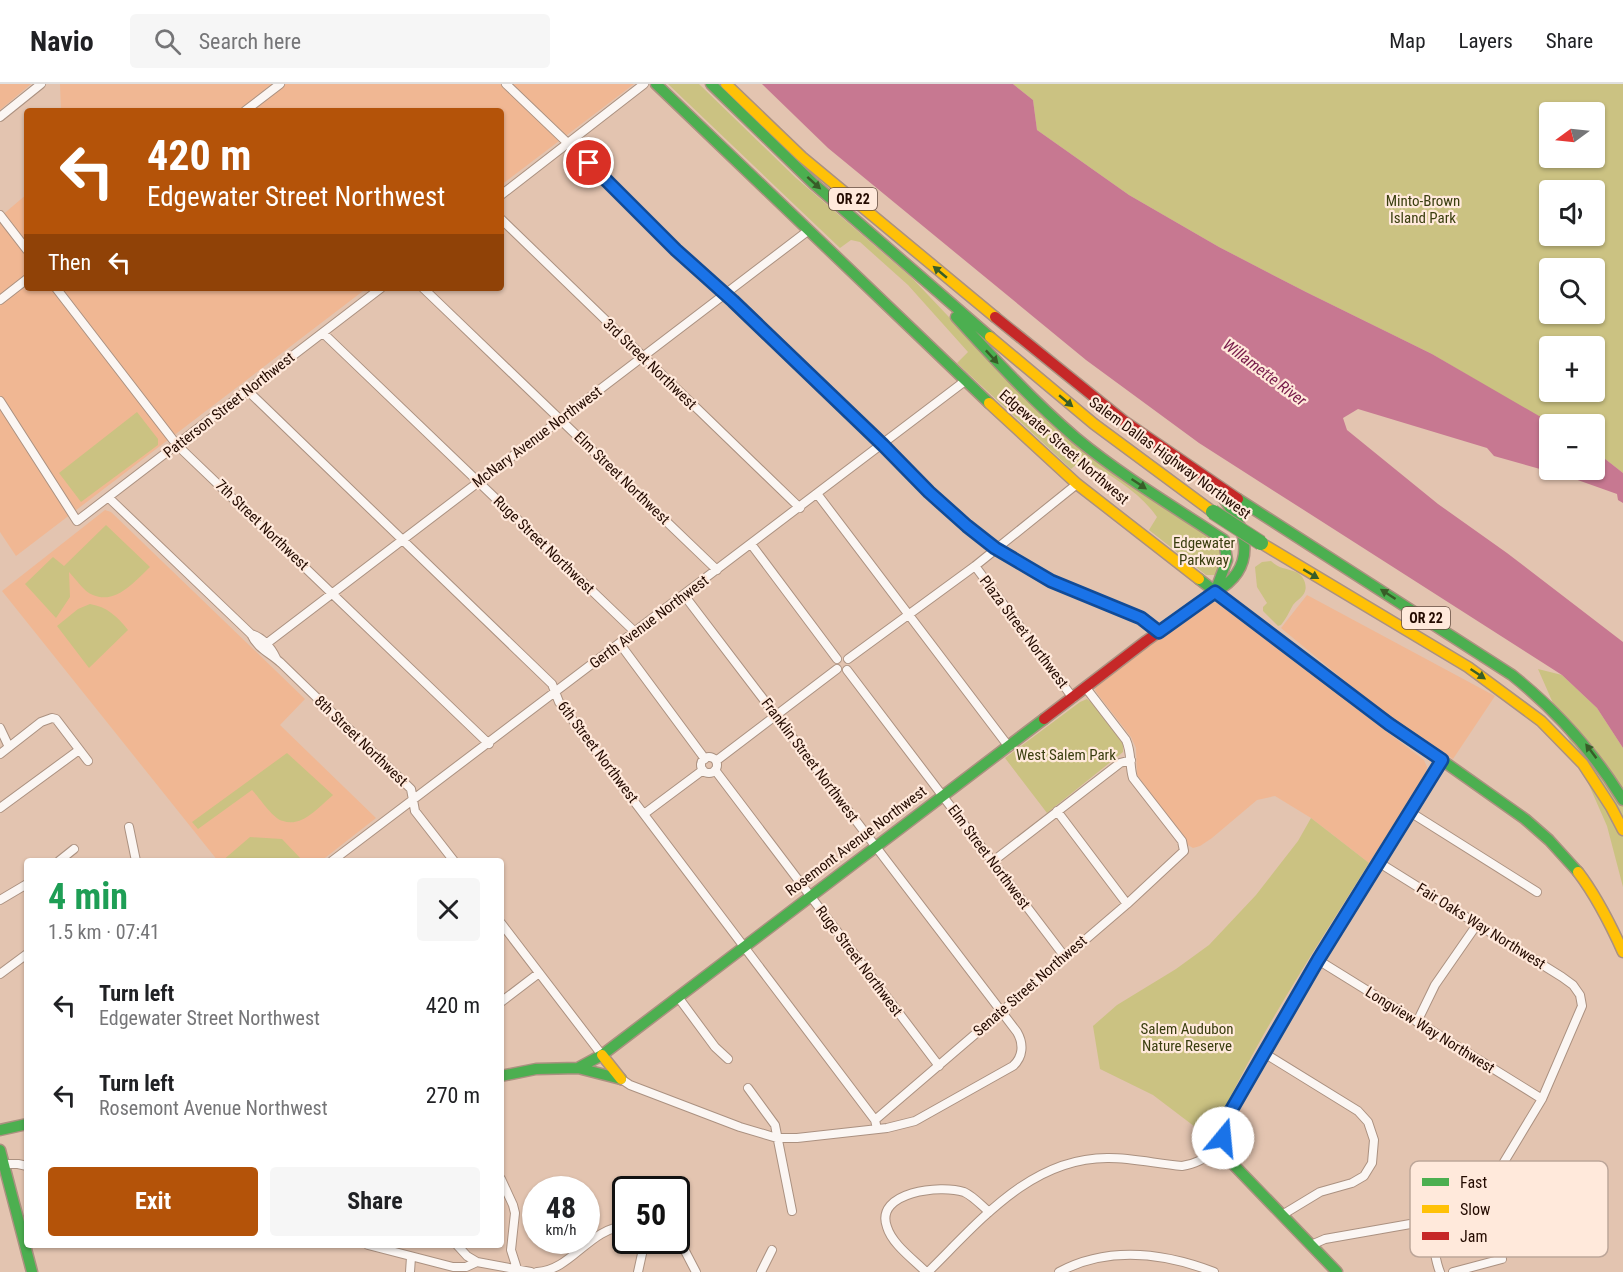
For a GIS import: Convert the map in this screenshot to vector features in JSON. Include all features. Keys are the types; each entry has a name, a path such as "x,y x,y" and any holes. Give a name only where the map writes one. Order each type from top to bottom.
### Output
{"main road":[{"name":"Edgewater Street Northwest","path":"656,84 965,381 1077,484 1389,724 1524,817 1559,848 1593,892 1610,921 1623,952"},
{"name":"Salem Dallas Highway Northwest","path":"711,84 807,177 1094,424 1213,512 1468,667 1541,721 1583,764 1623,830"},
{"name":"Salem Dallas Highway Northwest","path":"726,84 802,157 984,309 1124,421 1196,472 1512,675 1542,699 1579,735 1623,800"},
{"name":"OR 22","path":"926,281 996,361 1077,438 1126,475 1224,540 1228,551 1228,562 1215,592"},
{"name":"OR 22","path":"1196,472 1231,507 1242,526 1243,560 1232,582 1215,592"},
{"name":"Rosemont Avenue Northwest","path":"504,1075 542,1069 578,1068 602,1056 876,846 1215,592"},
{"path":"1337,1272 1231,1162 1224,1144 1223,1132 1226,1120 1318,960 1442,760"},
{"path":"602,1056 621,1079"},
{"path":"578,1068 621,1079"},
{"path":"0,1130 24,1125"},
{"path":"0,1150 24,1243"},
{"path":"25,1248 32,1272"}],"street":[{"path":"0,117 41,84"},
{"path":"249,108 280,84"},
{"path":"506,84 883,445 929,492 995,548 1051,581 1141,618 1159,632"},
{"path":"504,193 644,84"},
{"path":"0,215 24,246"},
{"name":"3rd Street Northwest","path":"504,222 800,508"},
{"name":"McNary Avenue Northwest","path":"266,644 809,230"},
{"path":"0,300 24,281"},
{"name":"7th Street Northwest","path":"58,291 177,445 489,744"},
{"name":"Patterson Street Northwest","path":"0,401 77,521 377,291"},
{"name":"Elm Street Northwest","path":"426,291 717,570"},
{"name":"Ruge Street Northwest","path":"323,333 635,632"},
{"name":"Gerth Avenue Northwest","path":"340,858 965,381"},
{"name":"6th Street Northwest","path":"248,391 552,684 559,702 875,1120 878,1129"},
{"path":"848,659 975,566 1077,484"},
{"path":"818,495 1009,747"},
{"name":"8th Street Northwest","path":"109,498 251,634 269,655 276,658 411,789 415,811 452,858"},
{"path":"751,544 837,659"},
{"name":"Plaza Street Northwest","path":"975,566 1073,698"},
{"name":"Franklin Street Northwest","path":"684,595 1020,1038 1022,1050 1017,1062 996,1077 926,1117 878,1129"},
{"name":"8th Street Northwest","path":"251,634 259,636 273,650 276,658"},
{"path":"620,644 705,759"},
{"path":"837,659 845,657 848,659"},
{"path":"837,659 835,666 837,669"},
{"path":"837,669 847,670 850,663 848,659"},
{"path":"703,770 707,772 715,770 716,761 837,669"},
{"name":"Elm Street Northwest","path":"847,670 1065,957"},
{"name":"Plaza Street Northwest","path":"1086,688 1126,740 1130,748 1133,778 1182,842 1184,851"},
{"path":"0,754 41,722 52,718 56,719 88,761"},
{"path":"0,728 9,747"},
{"path":"0,808 79,750"},
{"path":"703,770 702,763 705,759 708,757 716,761"},
{"path":"992,862 1120,763 1131,759"},
{"path":"644,814 703,770"},
{"name":"Ruge Street Northwest","path":"715,770 939,1066"},
{"path":"1057,811 1127,904"},
{"path":"1410,812 1537,892"},
{"path":"129,827 135,858"},
{"path":"63,858 74,849"},
{"name":"Senate Street Northwest","path":"875,1120 1127,904 1184,851"},
{"name":"Fair Oaks Way Northwest","path":"1378,862 1562,977 1573,985 1580,995 1582,1006 1579,1015 1542,1099"},
{"path":"0,900 24,886"},
{"path":"1417,1022 1435,985 1478,923"},
{"path":"504,927 602,1056"},
{"path":"0,974 24,956"},
{"name":"Longview Way Northwest","path":"1318,960 1542,1099"},
{"path":"504,1000 539,973"},
{"path":"678,997 715,1047 728,1059"},
{"path":"1264,1053 1358,1111 1368,1122 1374,1140 1372,1163 1364,1176 1352,1183 1320,1192 1282,1215"},
{"path":"621,1079 630,1085 740,1127 777,1138 820,1136 878,1129"},
{"path":"748,1088 775,1125 792,1211"},
{"path":"1505,1161 1542,1099"},
{"path":"989,1212 964,1192 944,1188 925,1190 893,1202 887,1207 885,1213 887,1230 927,1272 989,1212 1020,1186 1049,1170 1070,1163 1108,1158 1182,1166 1192,1165 1202,1161 1224,1144"},
{"path":"2,1164 24,1166"},
{"path":"504,1186 515,1213 511,1250 518,1271"},
{"path":"1311,1245 1325,1239 1410,1224"},
{"path":"537,1272 545,1272 558,1266 592,1238 612,1229"},
{"path":"379,1248 459,1268 477,1262"},
{"path":"460,1248 477,1262 531,1272"},
{"path":"761,1272 772,1250"},
{"path":"638,1272 642,1254"},
{"path":"687,1254 696,1272"},
{"path":"1059,1272 1094,1257 1131,1254 1176,1260 1214,1272"},
{"path":"410,1272 411,1257"},
{"path":"1436,1257 1440,1272"},
{"path":"1453,1272 1502,1259 1502,1257"}],"shaded area":[{"path":"0,84 31,84 0,110"},
{"path":"60,84 634,84 504,183 504,108 61,108"},
{"path":"24,197 24,291 363,291 16,556 0,532 0,217"},
{"path":"105,510 111,512 305,699 280,725 376,818 325,858 216,858 2,591"},
{"path":"1307,595 1495,696 1453,759 1385,714 1281,628"},
{"path":"1217,603 1424,760 1427,767 1426,774 1369,863 1311,818 1275,796 1257,800 1212,838 1193,848 1186,844 1137,775 1136,748 1131,737 1099,696 1095,690 1096,686 1204,604"}],"green space":[{"name":"Edgewater Parkway","path":"668,84 699,84 796,178 911,277 1002,373 1219,543 1223,555 1217,575 1206,575 1149,530 1157,517 1124,485 1085,460 1071,469 957,363 968,352 908,285 860,242 851,240 840,248"},
{"name":"Minto-Brown Island Park","path":"1013,84 1623,84 1623,473 1605,459 1605,414 1539,414 1538,417 1432,354 1219,247 1129,195 1037,130 1033,100"},
{"path":"137,412 158,439 158,445 81,502 59,473"},
{"path":"106,525 150,567 131,585 110,597 93,595 83,588 69,572 70,597 56,618 25,584 53,557 64,566"},
{"path":"1271,561 1299,574 1306,585 1303,595 1278,626 1263,611 1267,603 1257,587 1255,567 1262,562"},
{"path":"90,604 102,607 111,613 128,630 89,668 57,626 78,609"},
{"path":"1538,669 1562,675 1597,708 1623,748 1623,887 1607,826"},
{"name":"West Salem Park","path":"1087,699 1122,742 1123,752 1047,813 1005,758"},
{"path":"287,753 333,795 310,815 297,821 283,821 271,812 252,790 198,829 192,822"},
{"name":"Salem Audubon Nature Reserve","path":"1311,818 1369,863 1305,964 1265,1033 1211,1139 1153,1095 1100,1069 1093,1026 1117,1005 1176,969 1209,945 1256,895 1298,841"},
{"path":"250,837 282,839 300,858 226,858"}],"water":[{"name":"Willamette River","path":"762,84 1013,84 1033,100 1037,130 1129,195 1219,247 1432,354 1539,416 1539,469 1494,456 1487,448 1358,409 1343,418 1347,430 1438,504 1507,553 1623,642 1623,748 1597,708 1562,675 1199,443 1086,360 828,148"},
{"path":"1605,459 1623,473 1623,503 1618,500 1617,494 1578,480 1605,480"}],"traffic: fast":[{"path":"656,84 989,403"},
{"path":"711,84 814,184 990,337"},
{"path":"956,317 1014,379 1076,438 1130,478 1224,540 1227,560 1215,592"},
{"path":"1215,592 1229,582 1239,570 1244,545 1236,518 1218,492"},
{"path":"1238,499 1512,675 1559,717 1587,748 1623,800"},
{"path":"1213,512 1261,543"},
{"path":"1199,579 1344,691 1525,819 1549,840 1578,872"},
{"path":"504,1075 536,1069 578,1068 602,1055 1044,719"},
{"path":"1337,1272 1231,1162 1226,1150 1225,1126 1229,1114 1318,960 1442,760"},
{"path":"578,1068 621,1079"},
{"path":"0,1130 24,1125"},
{"path":"0,1150 24,1242"},
{"path":"26,1248 32,1272"}],"traffic: slow":[{"path":"726,84 802,157 995,317"},
{"path":"990,337 1094,424 1213,512"},
{"path":"989,403 1077,484 1199,579"},
{"path":"1261,543 1468,667 1541,721 1583,764 1623,830"},
{"path":"1578,872 1603,910 1623,952"},
{"path":"602,1055 621,1079"}],"traffic: jam":[{"path":"995,317 1124,421 1238,499"},
{"path":"1044,719 1146,641 1215,592"}],"route":[{"path":"589,163 676,250 733,301 929,492 995,548 1051,581 1141,618 1159,632 1215,592 1389,724 1442,760 1283,1020 1229,1114 1224,1126 1223,1138"}]}
